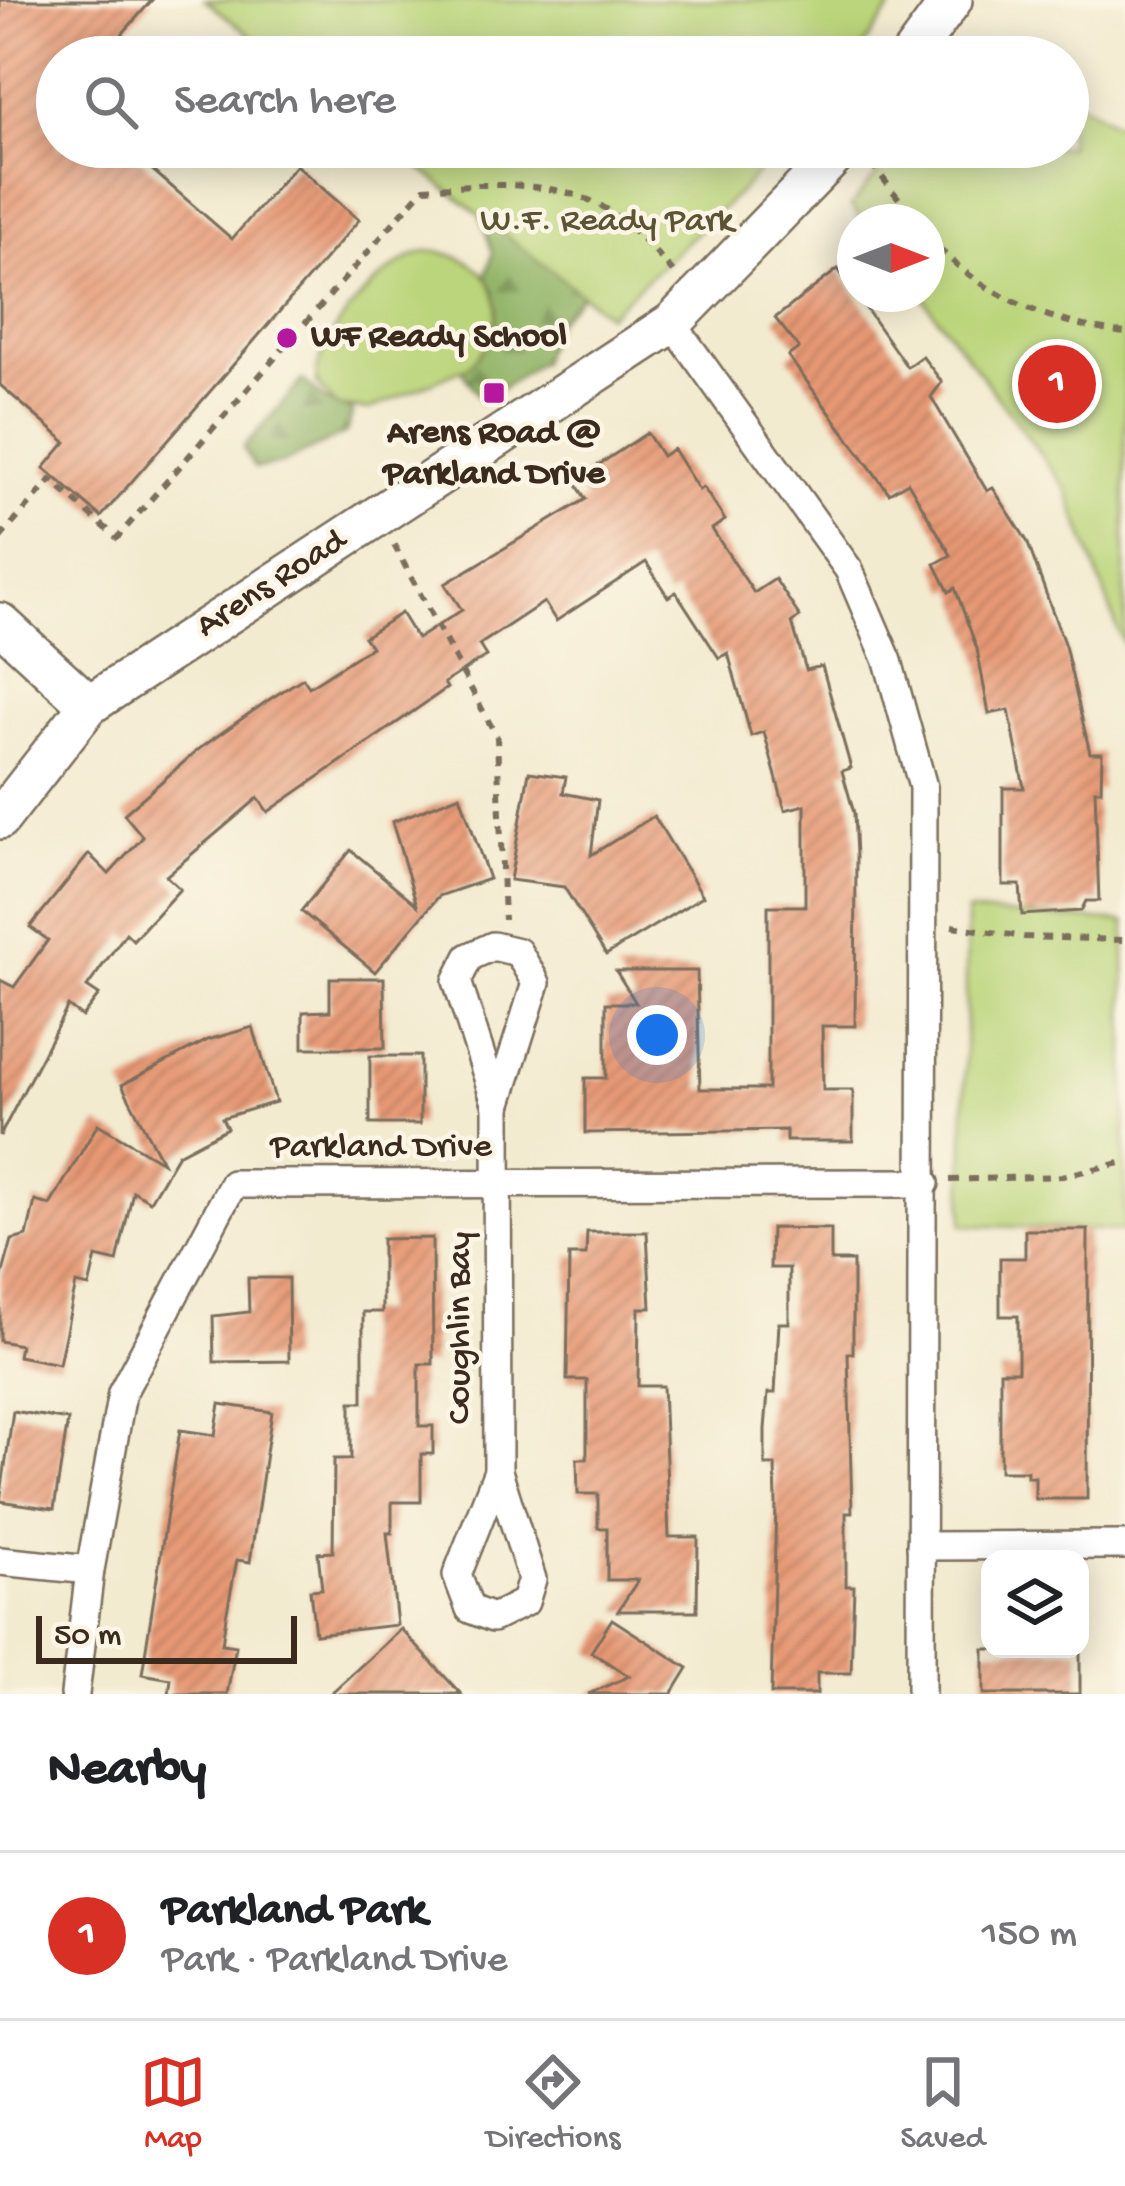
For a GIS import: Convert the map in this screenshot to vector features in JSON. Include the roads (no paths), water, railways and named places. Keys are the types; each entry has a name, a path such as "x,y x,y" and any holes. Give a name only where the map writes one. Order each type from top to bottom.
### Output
{"street":[{"path":"925,36 952,0"},
{"name":"Arens Road","path":"0,820 89,705 685,310 823,168"},
{"path":"685,310 849,569 889,661 923,787 920,1694"},
{"path":"0,622 89,705"},
{"path":"506,947 527,960 536,983 497,1106 457,981 469,957 480,949 506,947"},
{"name":"Coughlin Bay","path":"497,1106 498,1471 532,1579 525,1602 493,1618 470,1609 457,1575 498,1471"},
{"name":"Parkland Drive","path":"75,1694 90,1570 122,1393 233,1184 925,1184"},
{"path":"921,1546 1125,1545"},
{"path":"0,1561 90,1570"}],"place":[{"name":"WF Ready School","path":"287,338"},
{"name":"Parkland Park","path":"1057,384"},
{"name":"Arens Road @ Parkland Drive","path":"494,393"}],"park label":[{"name":"W.F. Ready Park","path":"607,222"}]}
